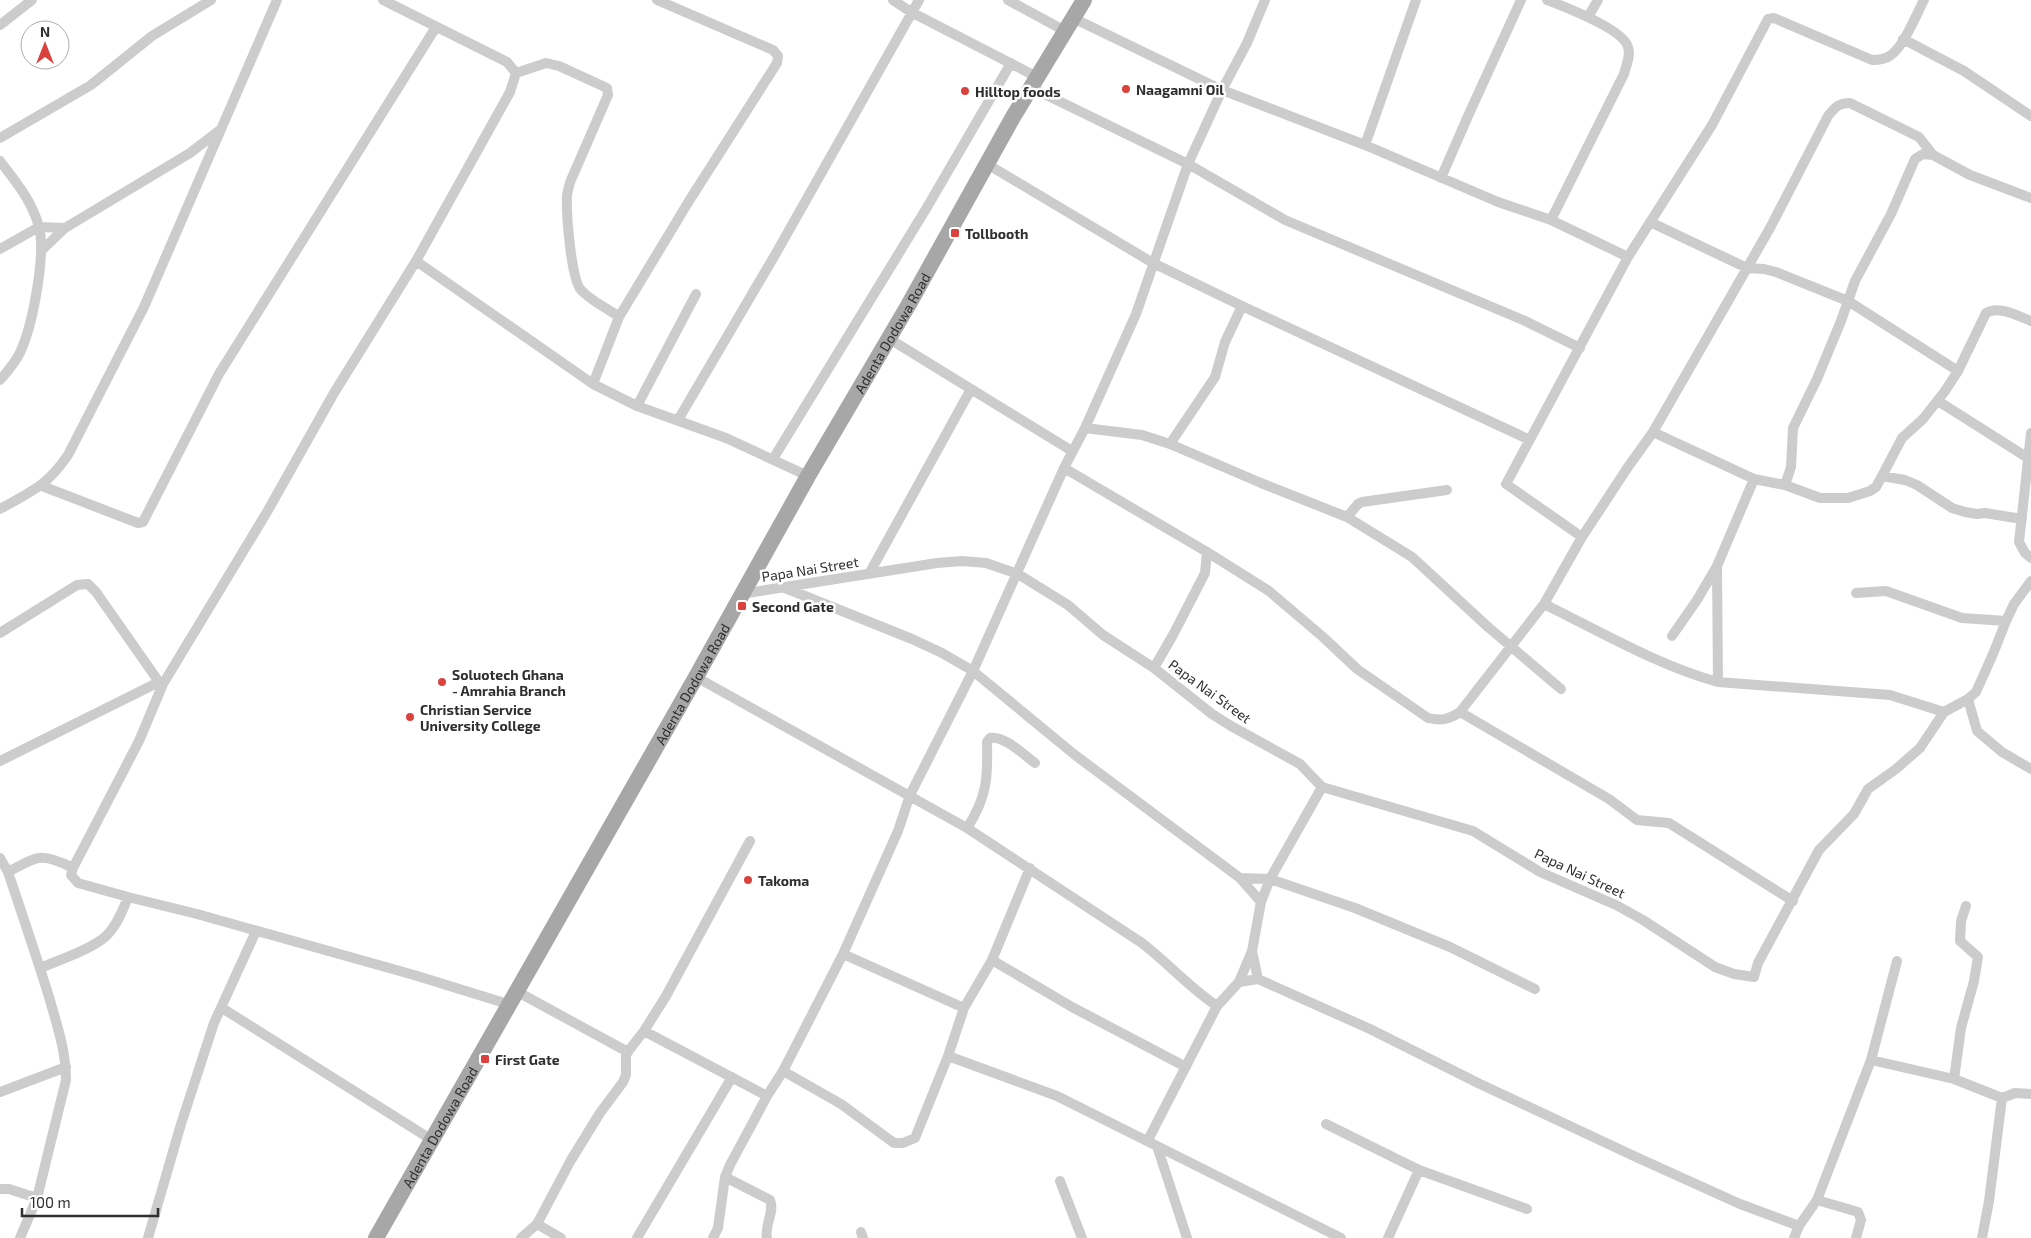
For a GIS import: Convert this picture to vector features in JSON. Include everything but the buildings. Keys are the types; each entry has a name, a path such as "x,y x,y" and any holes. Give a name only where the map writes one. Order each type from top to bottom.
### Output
{"main road":[{"name":"Adenta Dodowa Road","path":"376,1238 696,677 808,476 1034,82 1084,0"}],"street":[{"path":"0,25 32,0"},
{"path":"0,138 91,85 152,36 211,0"},
{"path":"0,509 42,486 57,471 68,455 140,316 277,0"},
{"path":"383,0 506,62 516,74"},
{"path":"593,384 619,317 689,201 777,63 778,56 773,50 657,0"},
{"path":"893,0 911,12 1010,63 1034,82 1188,164 1285,220 1523,320 1580,348"},
{"path":"678,420 780,247 918,0"},
{"path":"1008,0 1222,90 1365,145 1498,202 1552,220 1628,257"},
{"path":"713,1238 718,1228 725,1177 767,1096 783,1071 843,954 898,831 910,795 973,671 1064,468 1085,428 1136,314 1188,164 1265,0"},
{"path":"1365,145 1416,0"},
{"path":"1441,178 1521,0"},
{"path":"1547,0 1588,17 1624,38 1628,45 1628,60 1624,74 1552,220"},
{"path":"1588,17 1598,0"},
{"path":"1582,537 1506,485 1628,257 1712,125 1768,20 1774,18 1872,60 1890,56 1898,49 1924,0"},
{"path":"42,486 138,523 144,522 219,374 436,27"},
{"path":"1903,39 1964,71 2031,116"},
{"path":"516,74 546,63 558,66 607,88 608,94 571,180 567,193 567,206 574,272 577,283 588,296 619,317"},
{"path":"774,459 926,209 1010,63"},
{"path":"516,74 510,92 416,261 334,393 267,512 161,683 139,741 71,875 78,883 128,897 197,914 414,975 512,998 628,1052"},
{"path":"1064,468 1207,552 1269,591 1357,668 1428,718 1446,720 1460,712 1544,604 1582,537 1628,466 1653,432 1747,268 1828,116 1842,103 1850,103 1912,133 1924,143 1933,155"},
{"path":"41,251 65,228 190,153 221,129"},
{"path":"190,153 206,163"},
{"path":"1785,485 1791,468 1793,428 1817,378 1855,281 1891,214 1914,159 1923,154 1933,155 1970,175 2031,198"},
{"path":"0,161 29,199 39,227 41,251 35,298 25,341 22,350 0,380"},
{"path":"987,164 1153,263 1530,440"},
{"path":"1650,222 1747,268 1776,272 1848,301 1958,371"},
{"path":"0,249 39,227 65,228"},
{"path":"416,261 593,384 637,406 726,438 808,476"},
{"path":"637,406 696,294"},
{"path":"1170,444 1215,377 1225,342 1242,306"},
{"path":"1653,432 1754,479 1785,485 1820,498 1848,498 1870,491 1876,487 1902,438 1923,419 1938,401 1958,371 1986,313 1991,310 1998,310 2031,321"},
{"path":"888,338 1072,451"},
{"path":"869,574 971,389"},
{"path":"1938,401 2028,458"},
{"path":"1085,428 1142,435 1170,444 1261,483 1347,516 1412,557 1488,627 1560,689"},
{"path":"2031,433 2019,542 2025,553 2031,558"},
{"path":"1882,476 1905,480 1917,485 1944,503 1959,510 2022,519"},
{"path":"1672,636 1697,600 1717,566 1754,479"},
{"path":"1347,516 1362,502 1447,490"},
{"path":"1154,668 1205,573 1207,552"},
{"name":"Papa Nai Street","path":"741,594 962,561 986,563 1018,574 1054,595 1103,635 1154,668 1231,726 1300,764 1322,787 1473,831 1540,872 1616,905 1643,920 1716,967 1734,974 1754,977 1758,963 1793,901"},
{"path":"1205,573 1224,563"},
{"path":"1717,566 1718,682"},
{"path":"1460,712 1610,799 1637,820 1670,823 1793,901 1819,850 1854,814 1868,790 1920,748 1944,712 1968,699 1976,692 2014,604 2031,581"},
{"path":"0,633 77,584 88,584 96,592 161,683"},
{"path":"784,587 905,635 942,652 973,671 1075,756 1240,878 1261,902"},
{"path":"1856,592 1886,591 1962,618 2006,621"},
{"path":"1544,604 1678,669 1718,682 1890,695 1944,712"},
{"path":"696,677 967,828 1030,868 1162,958 1192,988 1217,1006"},
{"path":"0,761 161,683"},
{"path":"1968,699 1977,731 2002,752 2030,766"},
{"path":"967,828 977,813 988,779 987,742 990,738 995,737 1002,740 1035,763"},
{"path":"1148,1140 1217,1006 1239,982 1252,951 1261,902 1270,879 1322,787"},
{"path":"521,1238 537,1224 571,1160 600,1113 623,1082 626,1075 625,1058 628,1052 644,1031 683,965 750,841"},
{"path":"8,872 42,856 73,868"},
{"path":"0,858 8,872 40,968 63,1044 66,1067 66,1080 37,1198 20,1238"},
{"path":"783,1071 841,1104 894,1143 903,1143 915,1138 948,1056 964,1008 992,960 1030,868"},
{"path":"1240,878 1270,879 1355,908 1450,947 1535,989"},
{"path":"40,968 67,957 107,936 119,918 128,897"},
{"path":"1954,1079 1961,1028 1974,981 1978,957 1960,941 1961,921 1966,906"},
{"path":"148,1238 181,1124 214,1024 256,931"},
{"path":"1252,951 1258,979"},
{"path":"843,954 964,1008"},
{"path":"992,960 1072,1007 1186,1067"},
{"path":"1794,1238 1799,1226 1818,1200 1870,1060 1897,961"},
{"path":"1239,982 1258,979 1370,1029 1480,1084 1636,1157 1740,1204 1799,1226"},
{"path":"222,1008 432,1140"},
{"path":"644,1031 767,1096"},
{"path":"948,1056 1057,1096 1341,1238"},
{"path":"1870,1060 1954,1079 2002,1098 2015,1093 2031,1094"},
{"path":"0,1092 66,1067"},
{"path":"637,1238 732,1077"},
{"path":"1982,1238 1989,1201 2002,1098"},
{"path":"1326,1124 1419,1170 1527,1209"},
{"path":"1158,1146 1186,1238"},
{"path":"1388,1238 1419,1170"},
{"path":"725,1177 770,1200 772,1208 766,1231 767,1238"},
{"path":"1060,1181 1082,1238"},
{"path":"0,1189 9,1189 37,1198"},
{"path":"1818,1200 1858,1212 1861,1220 1856,1238"},
{"path":"537,1224 560,1238"}],"place":[{"name":"Naagamni Oil","path":"1126,89"},
{"name":"Hilltop foods","path":"965,91"},
{"name":"Tollbooth","path":"955,233"},
{"name":"Second Gate","path":"742,606"},
{"name":"Soluotech Ghana - Amrahia Branch","path":"442,682"},
{"name":"Christian Service University College","path":"410,717"},
{"name":"Takoma","path":"748,880"},
{"name":"First Gate","path":"485,1059"}]}
